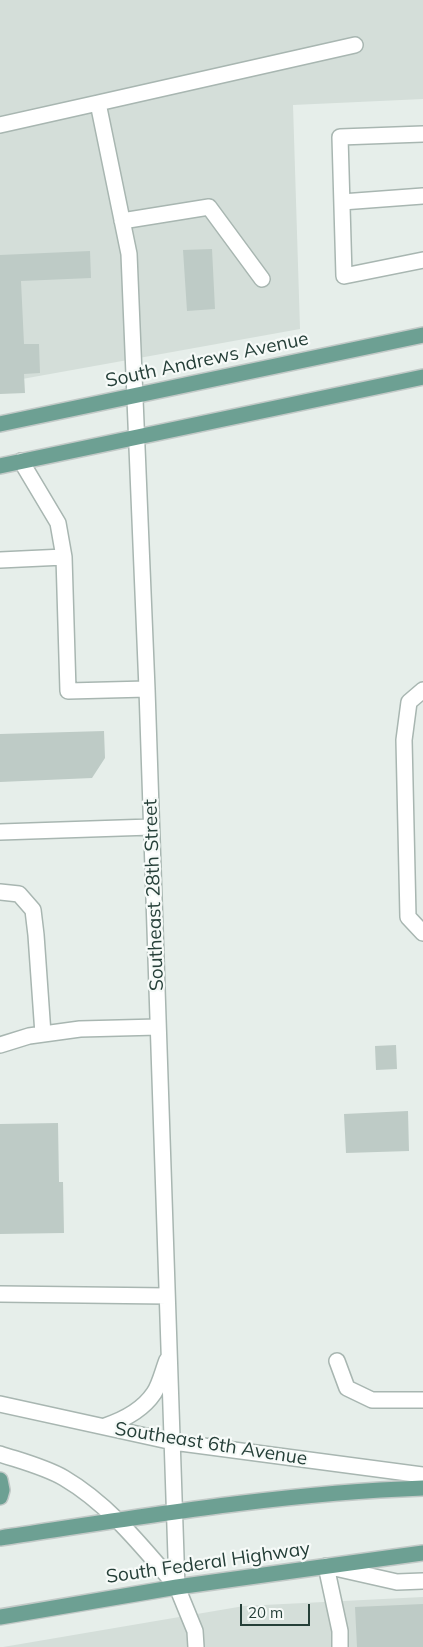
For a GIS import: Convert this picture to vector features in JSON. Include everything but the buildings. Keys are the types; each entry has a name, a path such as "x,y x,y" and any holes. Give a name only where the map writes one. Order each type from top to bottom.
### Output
{"main road":[{"name":"South Andrews Avenue","path":"0,424 423,335"},
{"path":"0,466 423,377"},
{"path":"0,1480 2,1490 0,1497"},
{"path":"0,1538 118,1520 339,1492 423,1488"},
{"name":"South Federal Highway","path":"0,1617 177,1587 423,1553"}],"street":[{"path":"0,125 356,45"},
{"name":"Southeast 28th Street","path":"98,103 129,254 152,827 177,1587 195,1632 196,1647"},
{"path":"423,134 340,136 344,276 423,260"},
{"path":"342,202 423,196"},
{"path":"122,221 209,207 262,279"},
{"path":"21,461 58,523 64,557 68,691 147,689"},
{"path":"0,560 64,557"},
{"path":"423,690 409,702 404,740 408,917 423,933"},
{"path":"0,832 152,827"},
{"path":"0,892 19,894 32,910 36,934 43,1034"},
{"path":"0,1045 29,1036 80,1029 158,1026"},
{"path":"0,1294 167,1296"},
{"name":"Southeast 28th Street","path":"105,1426 125,1420 154,1393 170,1354"},
{"path":"337,1361 347,1388 372,1400 423,1400"},
{"name":"Southeast 6th Avenue","path":"0,1404 173,1442 423,1475"},
{"path":"0,1454 27,1462 64,1478 118,1520 177,1587"},
{"path":"340,1647 340,1631 326,1566 397,1582 423,1581"}],"shaded area":[{"path":"0,0 423,0 423,99 293,105 300,329 0,383"},
{"path":"423,1597 423,1647 3,1647 244,1606"}]}
